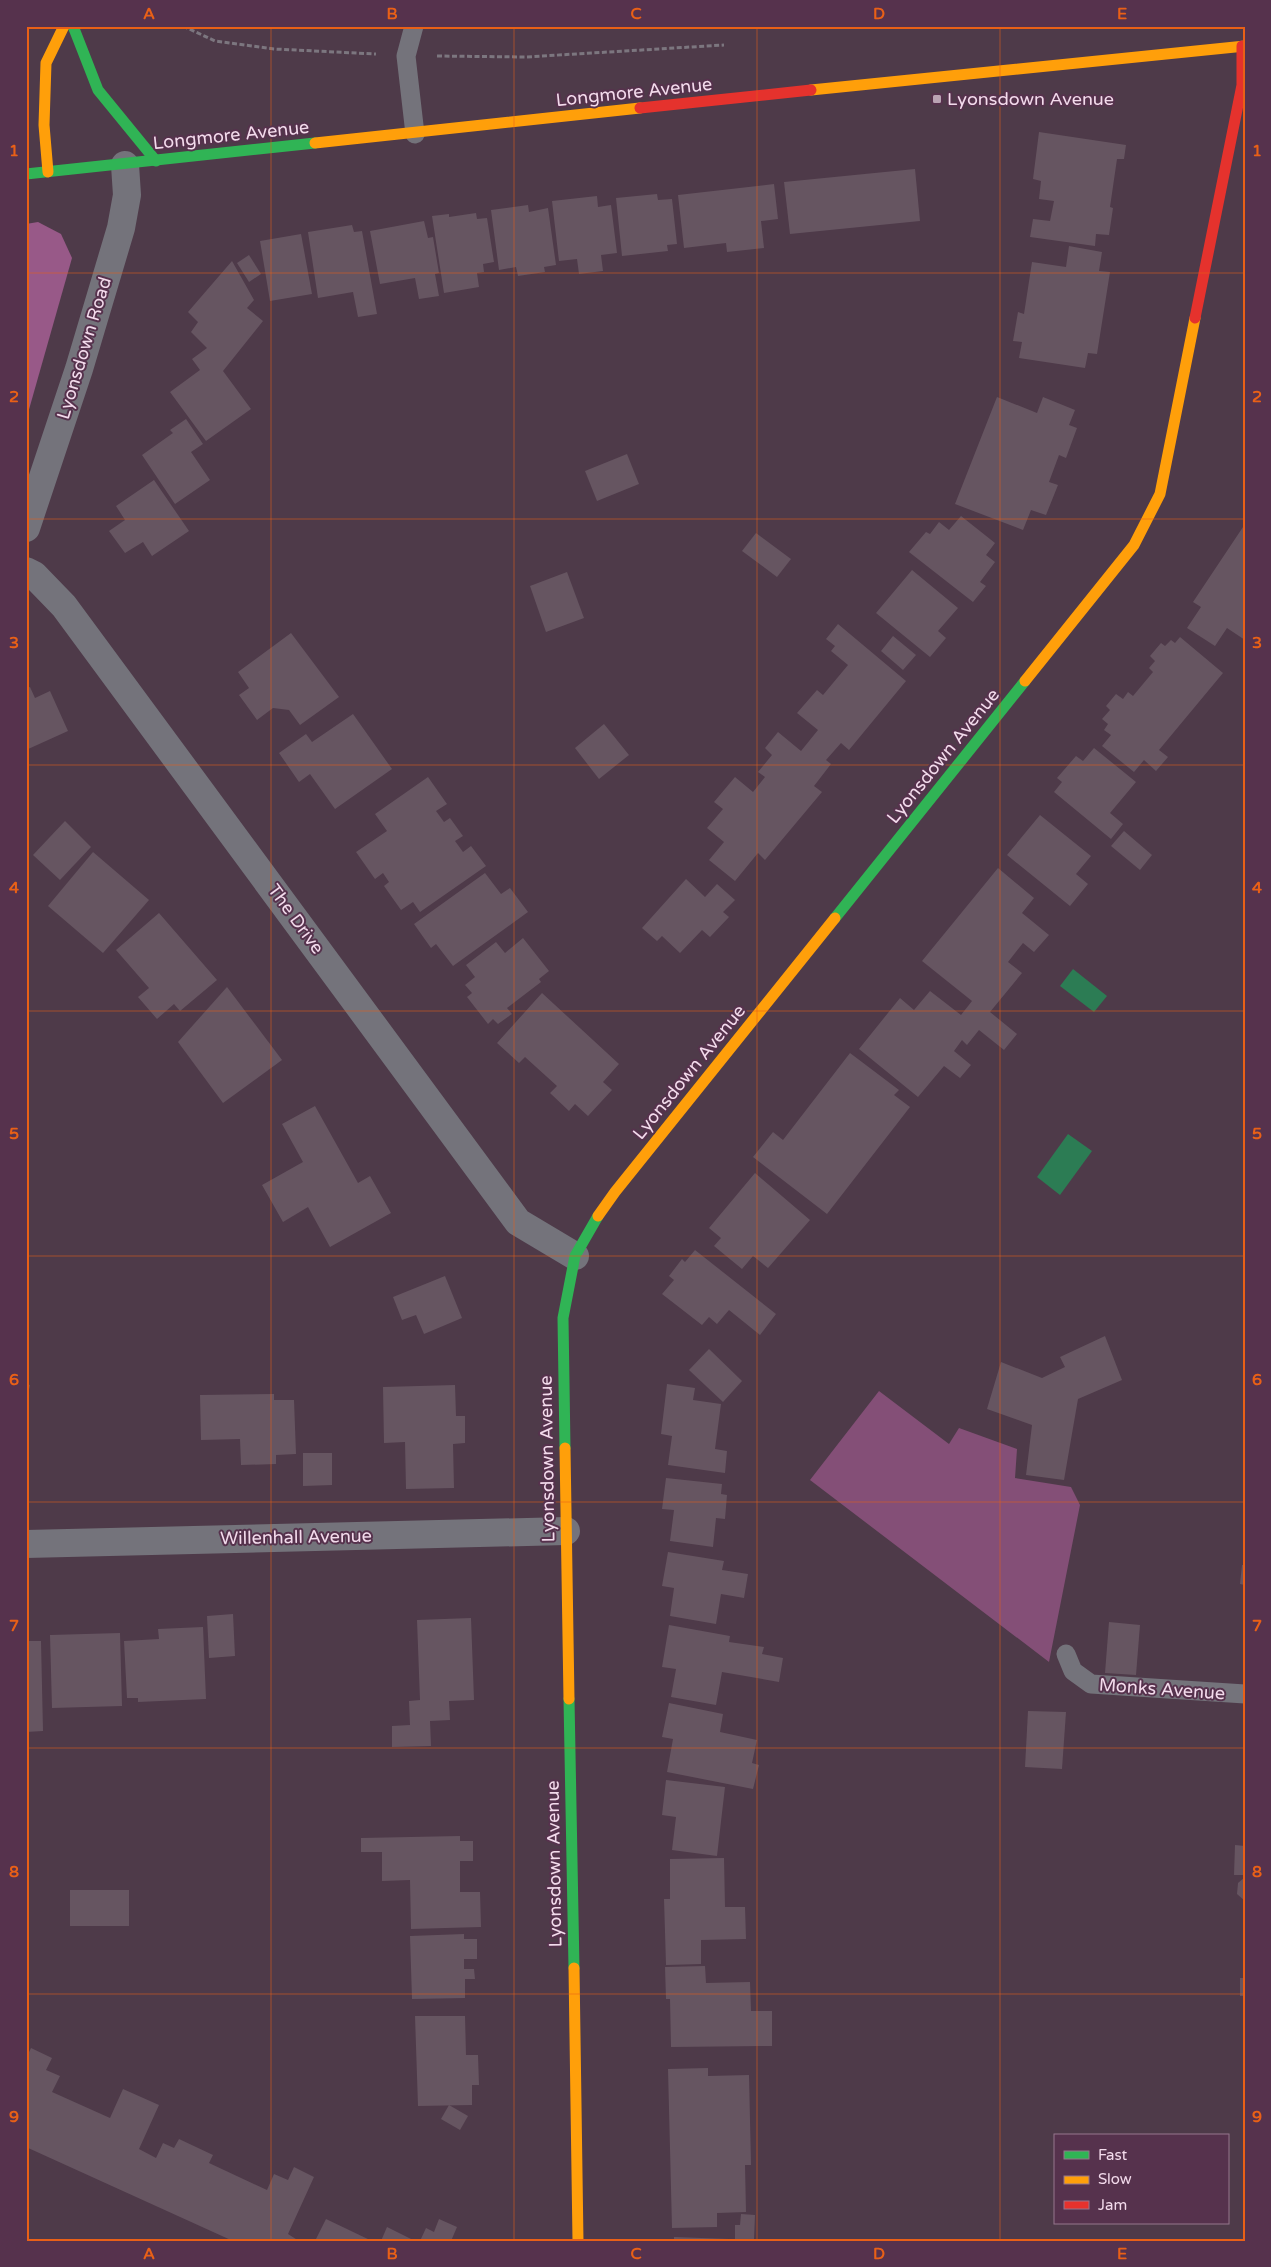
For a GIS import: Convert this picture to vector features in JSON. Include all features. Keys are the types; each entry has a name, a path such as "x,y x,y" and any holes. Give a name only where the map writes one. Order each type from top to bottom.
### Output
{"street":[{"path":"48,172 44,125 46,63 64,26"},
{"path":"73,26 98,90 156,161"},
{"name":"Longmore Avenue","path":"26,174 415,134 903,80 1243,46"},
{"name":"Lyonsdown Avenue","path":"578,2241 563,1318 575,1256 589,1230 615,1192 1134,545 1160,494 1242,85 1243,46"},
{"name":"Lyonsdown Road","path":"26,528 79,369 121,228 128,195 125,164"},
{"name":"The Drive","path":"26,571 34,575 64,606 518,1222 575,1256"},
{"name":"Willenhall Avenue","path":"26,1544 566,1531"}],"lane":[{"path":"414,26 406,56 415,134"},
{"name":"Monks Avenue","path":"1066,1654 1073,1671 1091,1684 1245,1694"}],"path":[{"path":"183,26 215,41 274,49 406,56 526,58 724,44"}],"shaded area":[{"path":"38,222 61,234 72,258 26,420 26,224"},
{"path":"1073,969 1107,996 1094,1012 1060,986"},
{"path":"1068,1134 1092,1151 1060,1195 1037,1177"},
{"path":"879,1391 949,1444 959,1428 1017,1449 1015,1478 1071,1487 1080,1505 1049,1662 810,1480"}],"building":[{"path":"1039,132 1126,145 1124,159 1117,159 1110,207 1113,208 1109,235 1096,234 1095,246 1030,237 1033,219 1050,221 1054,201 1039,199 1041,181 1033,179"},
{"path":"915,169 920,221 790,234 784,182"},
{"path":"774,184 778,219 761,221 764,248 727,252 726,243 684,248 678,195"},
{"path":"657,194 658,200 672,199 677,244 667,245 668,251 622,256 616,198"},
{"path":"597,196 598,207 611,205 617,253 601,255 603,271 579,274 577,259 559,261 552,201"},
{"path":"528,205 529,212 548,208 556,265 544,267 545,272 518,276 516,267 499,270 491,210"},
{"path":"476,213 477,219 487,218 494,262 483,264 484,272 477,273 479,287 444,293 432,216 449,214 449,217"},
{"path":"424,221 428,238 433,237 439,273 435,274 439,296 419,299 415,278 380,284 370,231"},
{"path":"352,225 354,232 362,231 377,314 358,317 353,292 318,298 308,232"},
{"path":"301,234 312,294 270,301 260,241"},
{"path":"1069,246 1102,252 1099,271 1110,272 1097,354 1088,353 1085,368 1019,358 1022,342 1013,341 1018,312 1024,314 1032,262 1066,267"},
{"path":"249,255 261,274 249,282 237,263"},
{"path":"232,261 254,300 247,308 263,321 223,371 251,409 206,441 170,392 200,370 192,359 207,348 191,332 198,322 188,312"},
{"path":"997,397 1037,413 1043,397 1075,410 1069,425 1077,428 1066,458 1059,455 1049,482 1058,485 1046,515 1031,510 1023,530 955,504"},
{"path":"186,419 203,444 191,452 210,480 175,504 142,455 173,433 170,430"},
{"path":"627,454 639,484 597,501 585,471"},
{"path":"154,480 189,531 152,556 143,542 125,553 109,531 125,520 116,506"},
{"path":"961,516 995,543 986,555 995,562 980,582 986,586 973,602 909,552 926,532 930,534 939,522 949,530"},
{"path":"1245,524 1245,640 1227,628 1215,646 1187,628 1201,607 1193,602"},
{"path":"756,533 791,559 777,577 742,551"},
{"path":"912,570 958,608 938,631 946,638 930,657 876,613"},
{"path":"567,572 584,618 546,632 530,586"},
{"path":"838,624 906,681 849,750 841,743 826,760 831,764 814,786 822,792 765,860 758,853 735,881 709,860 724,842 707,828 723,809 714,802 735,777 753,792 765,777 758,772 772,755 765,748 778,732 801,751 818,730 797,713 817,690 823,695 848,665 831,651 835,646 826,639"},
{"path":"291,633 339,697 300,725 289,710 273,708 257,720 239,695 249,688 238,672"},
{"path":"893,636 916,655 903,670 881,651"},
{"path":"1180,637 1223,673 1159,750 1168,757 1156,771 1144,760 1134,772 1102,746 1111,735 1104,730 1108,724 1102,719 1110,710 1106,706 1116,694 1123,699 1128,692 1133,696 1153,672 1149,668 1155,661 1150,656 1161,643 1165,646 1171,640 1175,643"},
{"path":"30,687 35,698 50,691 68,731 26,750 26,688"},
{"path":"353,714 392,769 335,809 310,774 299,782 279,753 306,734 312,742"},
{"path":"604,724 629,755 599,779 575,748"},
{"path":"1094,748 1136,782 1110,813 1123,824 1111,839 1054,792 1062,782 1057,778 1076,756 1083,761"},
{"path":"428,777 447,804 436,811 444,822 450,818 463,836 455,841 463,852 471,846 486,866 420,912 413,902 401,910 384,886 389,882 383,873 375,879 356,852 387,831 375,814"},
{"path":"1040,815 1091,856 1076,874 1088,884 1070,906 1007,855"},
{"path":"65,821 91,847 60,880 33,855"},
{"path":"1124,831 1152,855 1140,870 1111,846"},
{"path":"93,852 149,900 103,953 48,906"},
{"path":"998,868 1034,898 1022,913 1049,935 1034,952 1023,943 1008,962 1022,973 990,1012 1017,1034 1004,1050 979,1030 967,1045 962,1040 954,1051 971,1065 960,1078 944,1066 918,1097 859,1049 900,998 914,1010 930,991 961,1015 972,1001 922,961"},
{"path":"485,873 501,894 510,888 528,912 453,966 436,944 431,948 414,924"},
{"path":"686,879 705,897 717,884 735,900 723,912 729,917 710,937 702,930 680,953 662,936 657,941 642,928"},
{"path":"159,913 217,980 180,1011 174,1004 157,1019 138,997 149,988 116,950"},
{"path":"523,938 549,971 539,979 541,982 507,1008 512,1014 498,1024 493,1019 488,1024 467,997 472,993 465,985 475,977 466,965 496,942 505,953"},
{"path":"227,987 282,1060 223,1103 178,1042"},
{"path":"542,993 619,1064 603,1082 612,1090 588,1116 575,1104 569,1111 550,1093 557,1086 525,1057 519,1063 497,1043"},
{"path":"850,1053 899,1090 894,1095 910,1107 827,1214 753,1157 773,1132 783,1140"},
{"path":"315,1106 358,1183 370,1176 391,1213 330,1247 308,1207 283,1222 262,1185 303,1162 282,1124"},
{"path":"755,1173 810,1220 768,1268 753,1256 742,1269 714,1246 721,1238 709,1228"},
{"path":"695,1250 776,1314 760,1335 729,1310 717,1324 709,1317 702,1325 662,1294 674,1280 669,1276 682,1259 685,1262"},
{"path":"445,1276 462,1318 424,1334 416,1315 402,1320 393,1297"},
{"path":"1105,1336 1122,1380 1078,1399 1064,1480 1026,1475 1032,1425 987,1409 1001,1362 1042,1378 1065,1367 1060,1357"},
{"path":"709,1349 742,1381 723,1402 689,1370"},
{"path":"26,1384 30,1385 27,1399 26,1399"},
{"path":"667,1384 695,1388 693,1400 721,1404 715,1449 727,1451 725,1473 668,1465 672,1436 661,1434"},
{"path":"455,1385 456,1416 465,1416 465,1443 453,1444 454,1488 406,1489 405,1442 384,1443 383,1387"},
{"path":"274,1394 274,1400 294,1400 296,1454 276,1455 276,1464 241,1465 240,1439 201,1440 200,1395"},
{"path":"303,1453 332,1453 332,1485 303,1486"},
{"path":"666,1478 722,1484 721,1494 727,1495 725,1519 716,1518 713,1547 670,1541 674,1510 662,1509"},
{"path":"668,1552 724,1561 722,1570 748,1574 744,1598 721,1594 716,1624 670,1616 674,1588 662,1586"},
{"path":"1242,1565 1245,1565 1245,1585 1240,1584"},
{"path":"233,1614 235,1656 209,1658 207,1616"},
{"path":"471,1618 474,1700 449,1701 450,1720 430,1721 431,1746 392,1747 392,1726 410,1725 409,1701 420,1700 417,1620"},
{"path":"1109,1622 1140,1625 1136,1675 1105,1673"},
{"path":"669,1625 730,1636 729,1642 764,1647 762,1654 783,1658 779,1682 722,1672 716,1705 671,1697 676,1669 662,1667"},
{"path":"203,1627 206,1699 138,1702 138,1698 127,1698 124,1641 159,1639 158,1629"},
{"path":"120,1633 122,1706 52,1708 50,1635"},
{"path":"26,1641 41,1641 43,1731 26,1732"},
{"path":"669,1703 723,1714 720,1732 757,1740 752,1763 759,1765 753,1789 667,1772 673,1739 662,1737"},
{"path":"1028,1711 1066,1712 1062,1769 1025,1767"},
{"path":"666,1780 725,1787 717,1856 672,1850 676,1817 662,1815"},
{"path":"460,1836 460,1841 473,1841 473,1861 460,1861 460,1892 480,1892 481,1927 411,1929 410,1880 382,1881 382,1852 361,1852 361,1838"},
{"path":"1235,1845 1245,1846 1245,1875 1234,1875"},
{"path":"724,1858 725,1907 745,1907 746,1939 701,1940 701,1964 666,1965 664,1899 670,1899 670,1859"},
{"path":"1245,1877 1245,1901 1237,1894 1238,1883"},
{"path":"70,1890 129,1890 129,1926 70,1926"},
{"path":"464,1934 464,1939 477,1939 477,1959 464,1959 464,1969 474,1969 475,1979 465,1979 465,1998 412,1999 410,1936"},
{"path":"705,1966 706,1983 750,1982 751,2011 772,2011 772,2046 671,2047 670,1999 666,1999 665,1967"},
{"path":"1240,1978 1245,1978 1245,1996 1240,1996"},
{"path":"415,2016 465,2016 466,2055 478,2055 479,2085 472,2085 472,2105 418,2106"},
{"path":"31,2048 52,2058 46,2070 60,2076 52,2092 110,2118 123,2089 159,2105 139,2149 156,2158 163,2143 174,2148 179,2139 213,2155 209,2163 267,2190 274,2174 288,2180 294,2167 314,2177 288,2234 299,2241 233,2241 26,2147 26,2058"},
{"path":"708,2068 708,2076 749,2075 751,2165 745,2165 746,2212 717,2213 717,2227 672,2228 668,2069"},
{"path":"449,2105 468,2116 460,2130 441,2119"},
{"path":"741,2214 755,2215 754,2239 735,2239 735,2225 740,2225"},
{"path":"326,2219 372,2241 315,2241"},
{"path":"439,2219 457,2227 451,2241 420,2241 426,2228 434,2232"},
{"path":"387,2227 415,2241 381,2241"},
{"path":"674,2237 729,2239 729,2241 674,2241"}],"traffic: fast":[{"path":"73,26 98,90 156,161"},
{"path":"26,174 315,143"},
{"path":"835,918 1025,681"},
{"path":"565,1448 563,1318 575,1256 598,1216"},
{"path":"569,1699 574,1968"}],"traffic: slow":[{"path":"48,172 44,125 46,63 64,26"},
{"path":"811,90 1245,46"},
{"path":"315,143 640,108"},
{"path":"1025,681 1134,545 1160,494 1195,318"},
{"path":"598,1216 615,1192 835,918"},
{"path":"565,1448 569,1699"},
{"path":"574,1968 578,2241"}],"traffic: jam":[{"path":"1195,318 1242,85 1242,46"},
{"path":"640,108 811,90"}],"place":[{"name":"Lyonsdown Avenue","path":"937,99"}]}
